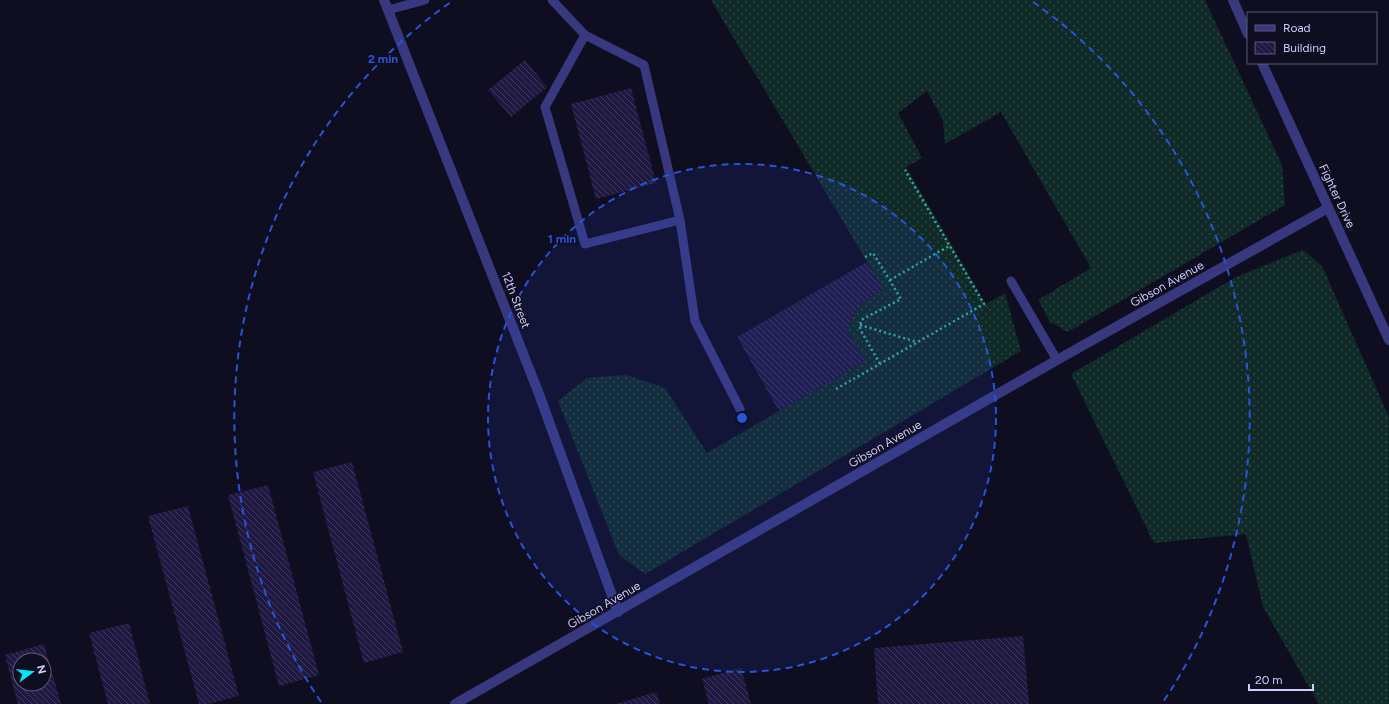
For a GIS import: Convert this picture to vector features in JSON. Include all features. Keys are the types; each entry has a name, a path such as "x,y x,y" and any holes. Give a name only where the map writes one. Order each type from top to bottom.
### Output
{"street":[{"name":"12th Street","path":"384,0 539,394 618,612"},
{"path":"1232,0 1247,32"},
{"name":"Fighter Drive","path":"1262,64 1389,340"},
{"name":"Gibson Avenue","path":"455,704 1057,360 1328,208"}],"lane":[{"path":"388,10 425,0"},
{"path":"552,0 585,34 644,65 680,220 695,321 740,409"},
{"path":"585,34 545,107 585,244 680,220"},
{"path":"1011,281 1057,360"}],"path":[{"path":"836,389 984,304 905,170"},
{"path":"890,280 949,246"},
{"path":"865,257 873,253 901,299 861,320 860,329 880,364"},
{"path":"860,325 918,342"}],"green space":[{"path":"711,0 1205,0 1282,165 1285,205 1068,332 1050,322 1038,300 1091,268 1001,112 945,144 943,120 927,91 898,113 922,158 906,167 986,304 1005,293 1021,351 645,574 619,555 558,401 587,378 626,375 665,388 707,453 865,361 847,331 858,305 884,290"},
{"path":"1303,250 1322,266 1389,417 1389,704 1319,704 1263,607 1246,534 1154,543 1071,374 1236,277"}],"building":[{"path":"525,60 547,87 511,117 488,90"},
{"path":"631,88 656,183 596,199 571,104"},
{"path":"867,262 884,290 858,305 847,331 865,361 779,411 737,337"},
{"path":"352,462 403,652 364,663 313,472"},
{"path":"268,485 319,675 279,686 228,495"},
{"path":"188,506 239,696 208,704 199,704 148,516"},
{"path":"129,623 150,704 108,704 89,633"},
{"path":"1023,636 1029,704 878,704 874,648"},
{"path":"44,644 46,652 16,652"},
{"path":"12,653 12,681 5,655"},
{"path":"741,668 751,704 709,704 702,679"},
{"path":"52,672 61,704 18,704 15,692 52,692"},
{"path":"656,692 660,704 616,704"}]}
